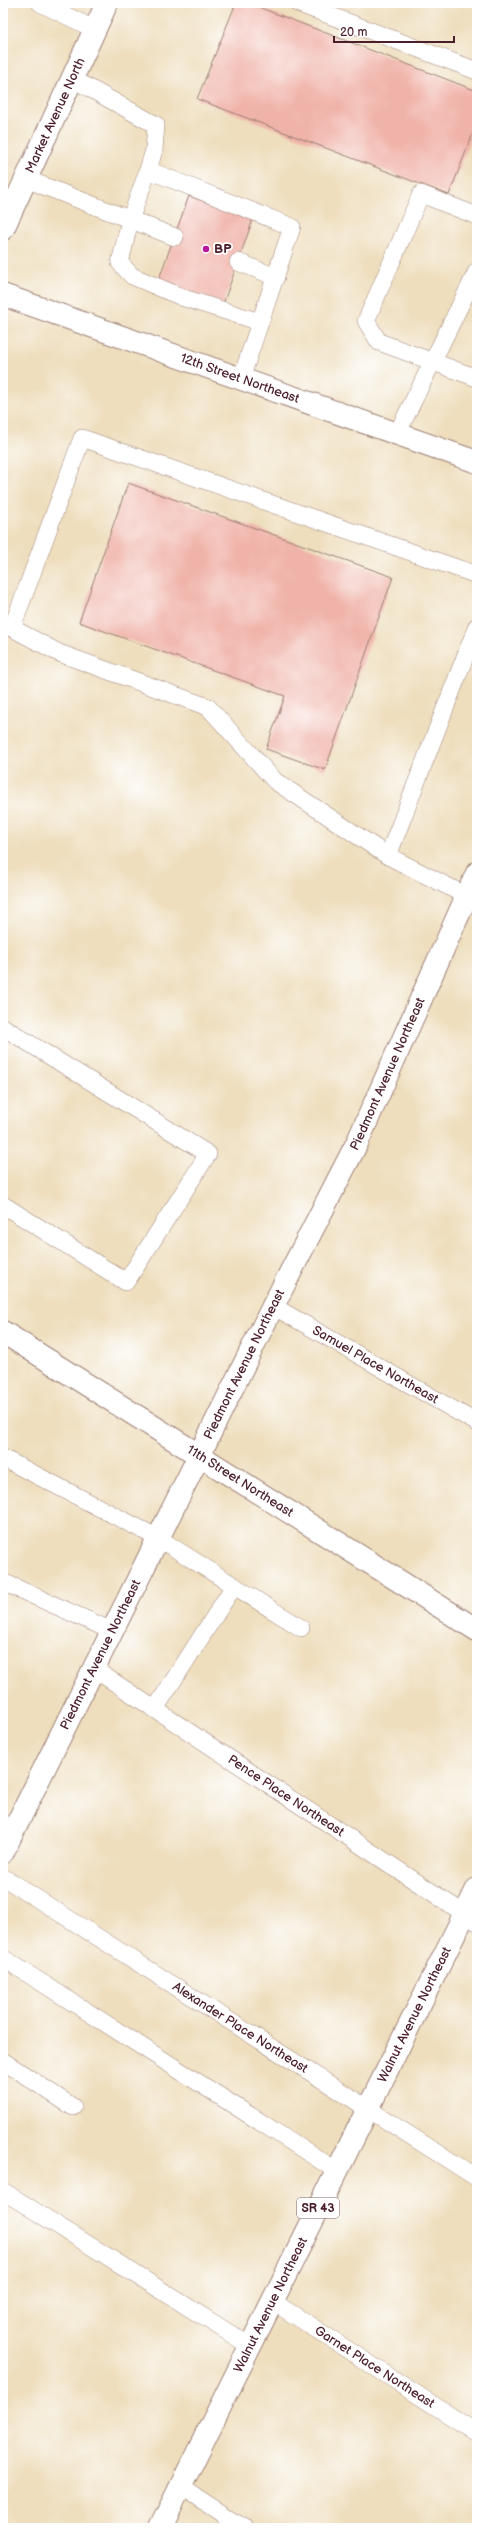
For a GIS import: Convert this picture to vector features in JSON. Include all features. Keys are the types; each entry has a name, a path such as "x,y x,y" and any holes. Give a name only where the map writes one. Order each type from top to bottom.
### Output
{"street":[{"name":"Market Avenue North","path":"3,229 71,78 107,3"},
{"name":"12th Street Northeast","path":"3,295 477,462"},
{"name":"Piedmont Avenue Northeast","path":"3,1852 273,1306 357,1143 471,897 477,873"},
{"name":"11th Street Northeast","path":"3,1332 477,1630"},
{"name":"Walnut Avenue Northeast","path":"160,2528 368,2109 471,1919 477,1889"}],"lane":[{"path":"40,3 94,29"},
{"path":"297,3 477,71"},
{"path":"71,78 156,124 154,150 130,220 120,263 132,276 184,298 260,322"},
{"path":"148,170 292,227 241,379"},
{"path":"26,179 174,237"},
{"path":"477,216 421,194 366,320 379,342 477,378"},
{"path":"238,262 276,276"},
{"path":"397,434 477,271"},
{"path":"471,897 388,856 275,781 208,707 59,653 7,627 82,438 477,575"},
{"path":"388,856 477,626"},
{"path":"3,1027 208,1154 126,1282 5,1211"},
{"name":"Samuel Place Northeast","path":"273,1306 477,1423"},
{"path":"3,1458 158,1538 301,1628"},
{"path":"3,1582 112,1631"},
{"path":"155,1710 234,1586"},
{"name":"Pence Place Northeast","path":"94,1669 471,1919"},
{"name":"Alexander Place Northeast","path":"3,1877 477,2178"},
{"path":"3,1958 337,2171"},
{"path":"3,2061 73,2107"},
{"path":"3,2191 250,2346"},
{"name":"Garnet Place Northeast","path":"272,2301 477,2433"},
{"path":"181,2487 244,2528"}],"building":[{"path":"236,3 248,3 477,91 477,123 449,195 197,99"},
{"name":"BP","path":"189,196 253,219 222,307 157,284"},
{"path":"128,483 393,577 325,770 266,749 285,696 79,622"}],"place":[{"name":"BP","path":"206,249"}]}
